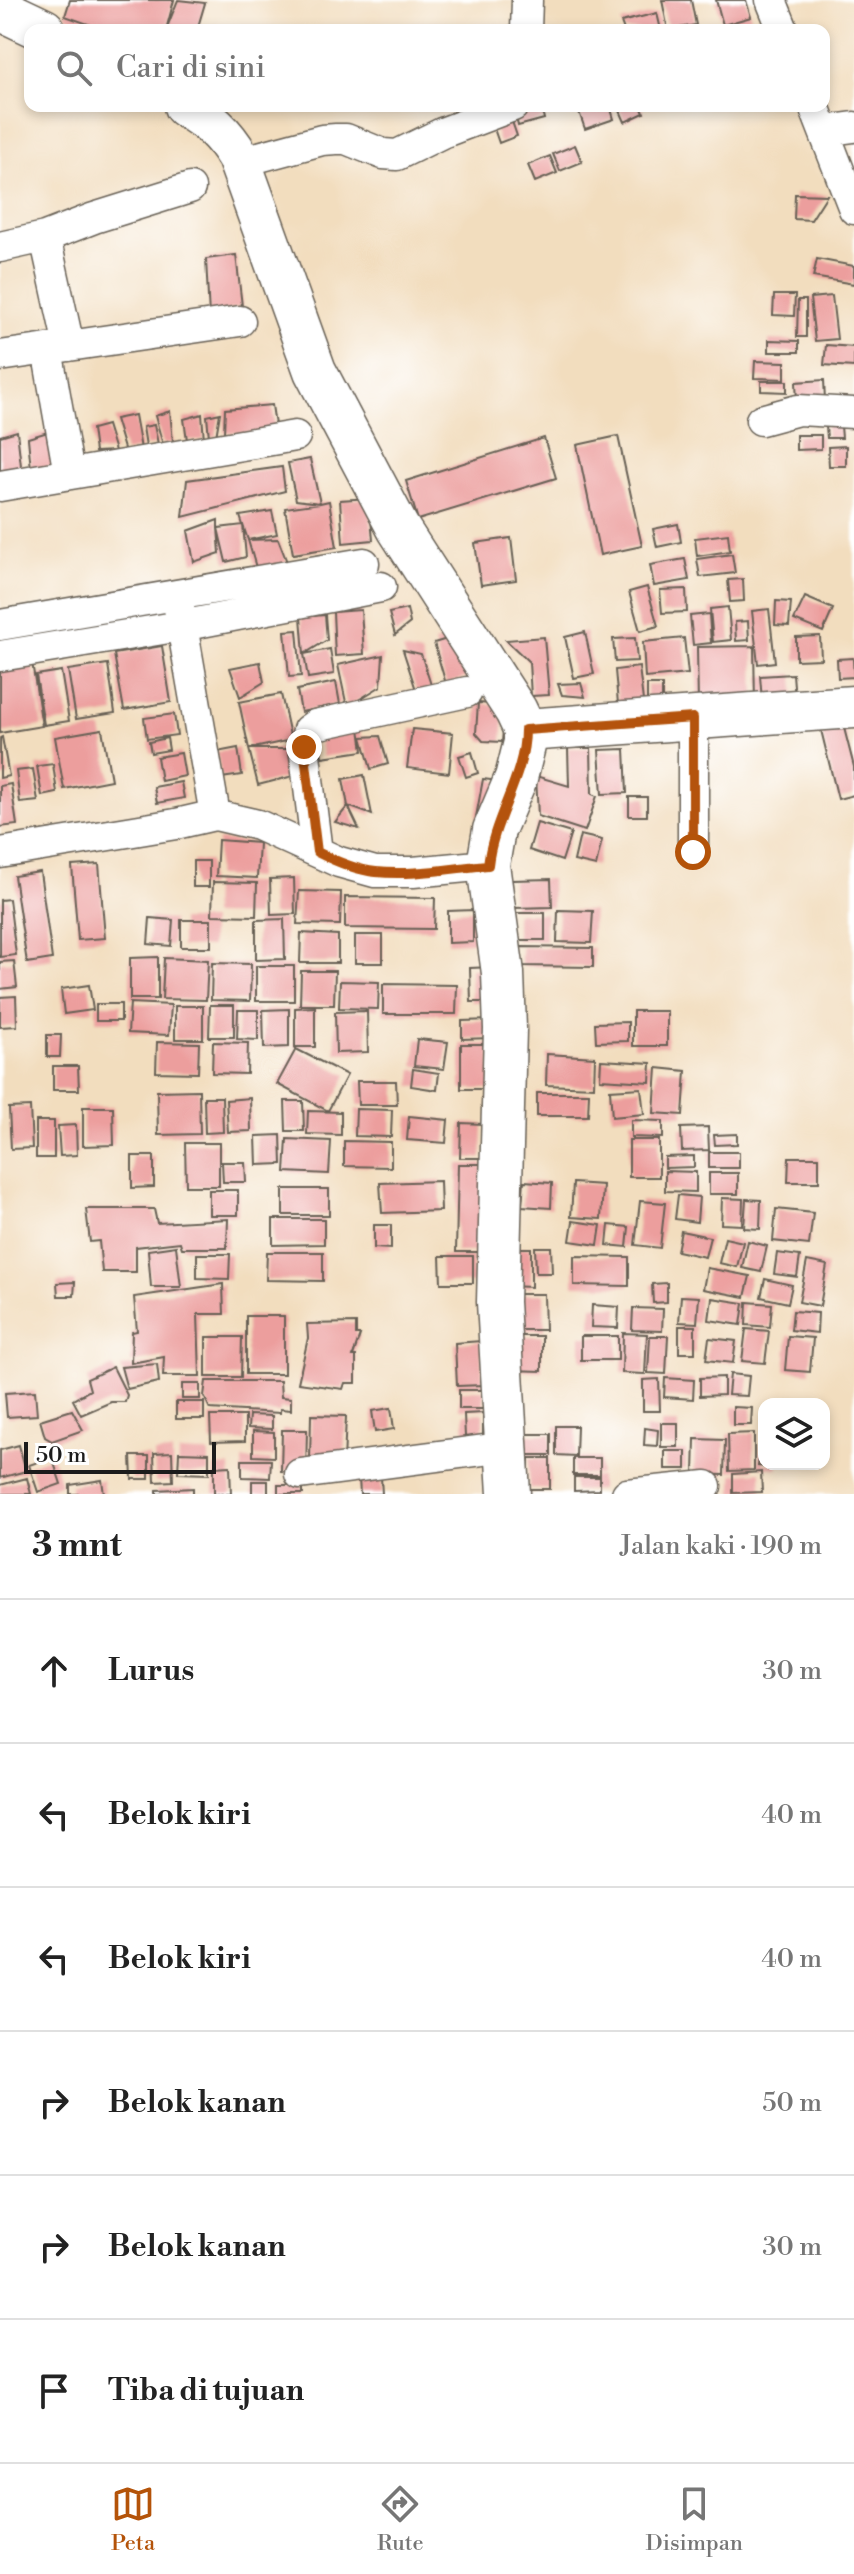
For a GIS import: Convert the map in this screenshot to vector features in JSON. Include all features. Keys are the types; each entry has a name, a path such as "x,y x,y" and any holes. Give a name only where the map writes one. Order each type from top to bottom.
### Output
{"street":[{"path":"526,24 527,0"},
{"path":"773,1 781,24"},
{"path":"0,9 31,24"},
{"path":"194,112 216,126 228,139 240,162 321,384 398,528 516,711 525,730 522,759 494,830 488,865 503,973 505,1029 498,1302 509,1494"},
{"path":"240,162 322,140 346,139 383,154 397,155 442,133 497,112"},
{"path":"819,118 854,127"},
{"path":"819,118 854,209"},
{"path":"0,247 45,237 190,188"},
{"path":"45,237 69,474"},
{"path":"0,356 240,321"},
{"path":"761,420 798,410 854,413"},
{"path":"0,486 295,436"},
{"path":"0,656 179,611 373,575"},
{"path":"0,625 179,611"},
{"path":"179,611 215,815"},
{"path":"317,852 304,747 308,730 315,725 467,692"},
{"path":"525,730 854,707"},
{"path":"693,718 693,852"},
{"path":"0,853 215,815 258,825 339,862 375,872 488,865"},
{"path":"300,1474 507,1447"},
{"path":"627,1494 706,1486"}],"building":[{"path":"70,0 174,0 168,24 88,24 65,16"},
{"path":"178,0 205,3 199,24 168,24"},
{"path":"662,0 691,0 696,24 667,24"},
{"path":"716,0 746,0 751,17 723,24"},
{"path":"657,13 660,24 622,24"},
{"path":"515,112 542,112 544,119 518,126"},
{"path":"579,112 612,112 614,119 585,129"},
{"path":"621,112 644,112 644,113 625,122"},
{"path":"509,113 517,136 499,143 491,120"},
{"path":"575,145 582,162 560,171 553,154"},
{"path":"550,156 557,173 535,182 528,165"},
{"path":"795,194 827,195 811,220 794,219"},
{"path":"236,255 242,306 209,316 206,259"},
{"path":"817,259 854,266 854,284 813,277"},
{"path":"774,295 795,295 794,316 773,315"},
{"path":"832,296 837,339 815,341 810,298"},
{"path":"798,300 806,300 806,337 797,337"},
{"path":"769,340 799,341 799,352 769,352"},
{"path":"826,345 854,347 854,367 824,365"},
{"path":"755,361 785,362 785,379 754,378"},
{"path":"824,380 825,400 797,401 796,382"},
{"path":"761,381 787,381 787,392 761,391"},
{"path":"272,405 276,432 224,433 225,409"},
{"path":"170,411 173,442 163,445 155,416"},
{"path":"220,413 216,437 209,437 207,416"},
{"path":"202,414 204,440 187,440 184,419"},
{"path":"840,414 842,438 827,438 825,415"},
{"path":"135,415 141,449 125,452 115,419"},
{"path":"107,425 115,451 95,452 92,429"},
{"path":"154,425 158,444 146,446 143,427"},
{"path":"17,431 21,466 0,477 0,436"},
{"path":"51,431 58,466 31,469 28,438"},
{"path":"796,435 821,435 821,449 796,450"},
{"path":"618,436 642,546 600,555 577,445"},
{"path":"544,438 556,478 418,520 406,481"},
{"path":"846,446 846,466 829,466 828,447"},
{"path":"310,459 320,503 296,500 288,463"},
{"path":"282,467 285,491 183,517 187,480"},
{"path":"369,498 373,540 343,543 340,500"},
{"path":"329,501 337,547 293,554 285,508"},
{"path":"272,511 277,534 248,540 240,516"},
{"path":"218,520 220,553 194,562 188,531"},
{"path":"678,524 681,542 657,547 653,529"},
{"path":"243,525 246,557 226,562 218,528"},
{"path":"728,534 730,551 697,556 695,538"},
{"path":"511,538 516,580 481,585 475,543"},
{"path":"278,539 287,562 257,571 248,540"},
{"path":"732,554 735,573 700,577 697,559"},
{"path":"685,559 689,580 654,586 650,565"},
{"path":"743,579 744,601 730,602 728,580"},
{"path":"647,587 658,626 640,631 629,592"},
{"path":"686,589 687,612 662,613 660,590"},
{"path":"805,597 833,609 823,632 794,620"},
{"path":"776,601 791,602 789,626 775,625"},
{"path":"728,607 731,640 713,642 710,609"},
{"path":"407,609 410,623 395,635 389,613"},
{"path":"769,609 775,662 758,664 752,611"},
{"path":"361,610 364,654 335,656 333,612"},
{"path":"709,614 711,643 693,645 690,616"},
{"path":"325,615 327,640 304,654 301,617"},
{"path":"748,621 749,640 736,641 735,622"},
{"path":"297,630 301,676 289,677 285,631"},
{"path":"585,632 594,674 574,678 565,637"},
{"path":"460,635 472,676 446,684 434,643"},
{"path":"820,636 821,659 796,660 796,637"},
{"path":"544,637 549,695 531,696 529,662 506,640"},
{"path":"635,638 637,661 615,662 613,639"},
{"path":"684,638 688,674 645,678 643,642"},
{"path":"162,646 171,702 124,710 114,654"},
{"path":"754,646 755,704 698,705 697,647"},
{"path":"330,649 334,674 308,678 304,654"},
{"path":"403,650 421,654 432,688 417,693"},
{"path":"383,655 381,686 347,707 338,665"},
{"path":"853,658 854,677 838,678 837,659"},
{"path":"32,662 42,726 0,733 0,667"},
{"path":"260,662 264,682 240,697 230,668"},
{"path":"108,664 115,713 76,719 68,670"},
{"path":"639,667 643,701 618,704 615,670"},
{"path":"61,671 69,721 44,725 36,675"},
{"path":"793,674 795,699 762,701 760,676"},
{"path":"336,682 340,704 301,712 297,690"},
{"path":"581,683 585,697 562,695 558,684"},
{"path":"647,685 662,685 662,705 647,705"},
{"path":"281,694 291,740 249,749 239,702"},
{"path":"478,703 505,705 502,742 483,741 476,733"},
{"path":"174,714 177,735 147,739 144,718"},
{"path":"843,724 854,767 854,795 838,799 821,730"},
{"path":"360,728 363,751 322,757 319,734"},
{"path":"102,729 111,780 64,789 55,737"},
{"path":"412,729 453,733 449,773 407,768"},
{"path":"380,736 388,764 371,769 362,737"},
{"path":"0,738 9,776 0,778"},
{"path":"167,738 169,750 151,753 149,742"},
{"path":"238,748 242,775 221,778 217,752"},
{"path":"568,748 591,748 592,794 597,796 585,831 538,816 536,776 569,786"},
{"path":"249,749 291,749 297,775 258,785"},
{"path":"625,749 627,793 602,794 599,750"},
{"path":"472,752 478,773 466,777 459,756"},
{"path":"181,753 185,776 161,781 157,757"},
{"path":"53,764 57,793 42,796 37,766"},
{"path":"33,769 38,801 20,803 16,771"},
{"path":"364,775 372,815 348,806 343,779"},
{"path":"483,779 499,781 492,819 476,817"},
{"path":"181,782 184,798 157,803 154,787"},
{"path":"11,784 17,825 0,827 0,786"},
{"path":"629,797 647,797 647,816 629,816"},
{"path":"348,806 359,829 335,822"},
{"path":"537,823 571,833 562,861 529,850"},
{"path":"580,835 602,840 596,866 574,861"},
{"path":"218,840 259,843 257,878 216,876"},
{"path":"193,861 209,861 209,887 193,887"},
{"path":"99,864 105,938 78,940 72,866"},
{"path":"40,872 52,959 27,963 14,876"},
{"path":"294,878 295,914 271,915 270,879"},
{"path":"551,879 552,907 513,908 512,880"},
{"path":"213,882 257,883 256,916 212,915"},
{"path":"299,891 341,892 340,925 297,924"},
{"path":"345,897 435,898 434,929 345,928"},
{"path":"9,899 16,955 0,957 0,900"},
{"path":"473,910 473,942 448,943 448,911"},
{"path":"558,910 593,911 591,943 557,942"},
{"path":"516,913 545,913 545,940 516,940"},
{"path":"150,918 173,920 171,946 148,944"},
{"path":"284,919 285,959 256,960 256,920"},
{"path":"181,920 211,920 211,947 181,947"},
{"path":"301,933 338,935 338,963 300,963"},
{"path":"355,935 383,935 383,963 355,963"},
{"path":"521,947 593,948 593,967 521,966"},
{"path":"158,957 158,999 130,999 130,958"},
{"path":"164,958 208,960 206,1000 162,999"},
{"path":"14,961 17,987 0,989 0,962"},
{"path":"212,963 251,964 250,1001 211,1000"},
{"path":"256,966 294,966 294,1001 256,1001"},
{"path":"492,967 493,1002 471,1002 470,968"},
{"path":"301,971 335,971 334,1005 300,1005"},
{"path":"340,981 379,982 378,1009 339,1008"},
{"path":"383,984 457,985 456,1014 383,1014"},
{"path":"89,985 93,1010 64,1014 61,989"},
{"path":"16,996 17,1026 0,1027 0,997"},
{"path":"130,1003 171,1005 169,1035 128,1033"},
{"path":"96,1004 121,1004 121,1021 96,1021"},
{"path":"210,1005 234,1005 234,1037 209,1037"},
{"path":"175,1006 203,1006 203,1039 175,1039"},
{"path":"315,1007 315,1047 295,1047 295,1008"},
{"path":"289,1009 289,1047 264,1048 263,1010"},
{"path":"238,1010 258,1010 258,1040 237,1039"},
{"path":"367,1011 368,1052 336,1053 335,1012"},
{"path":"633,1011 667,1011 667,1046 633,1046"},
{"path":"491,1020 491,1038 462,1039 462,1021"},
{"path":"628,1022 628,1041 596,1042 595,1023"},
{"path":"47,1035 61,1035 60,1057 47,1057"},
{"path":"417,1039 448,1042 444,1069 414,1066"},
{"path":"157,1042 199,1043 198,1073 156,1072"},
{"path":"213,1042 248,1043 247,1074 212,1073"},
{"path":"461,1044 491,1044 491,1089 461,1089"},
{"path":"296,1049 347,1075 328,1111 277,1084"},
{"path":"547,1054 595,1057 594,1087 546,1085"},
{"path":"601,1060 651,1063 650,1082 600,1079"},
{"path":"53,1066 78,1066 79,1090 53,1090"},
{"path":"657,1068 686,1071 683,1115 654,1113"},
{"path":"413,1069 439,1073 437,1090 411,1086"},
{"path":"357,1081 396,1081 397,1105 358,1105"},
{"path":"641,1088 644,1114 612,1117 610,1090"},
{"path":"199,1090 200,1134 158,1135 157,1091"},
{"path":"537,1093 589,1093 588,1116 537,1116"},
{"path":"204,1097 222,1097 223,1132 205,1133"},
{"path":"250,1098 251,1131 228,1132 226,1100"},
{"path":"285,1101 303,1101 304,1131 286,1131"},
{"path":"30,1107 32,1148 11,1149 9,1108"},
{"path":"83,1107 113,1107 114,1145 83,1146"},
{"path":"356,1109 392,1110 391,1137 355,1136"},
{"path":"308,1111 341,1112 341,1135 307,1134"},
{"path":"409,1116 448,1120 446,1143 407,1140"},
{"path":"631,1120 663,1121 663,1138 631,1137"},
{"path":"36,1121 54,1121 54,1158 36,1158"},
{"path":"461,1123 483,1124 482,1158 460,1158"},
{"path":"76,1125 77,1155 60,1156 58,1126"},
{"path":"708,1127 709,1150 682,1151 681,1128"},
{"path":"737,1134 737,1144 715,1145 714,1135"},
{"path":"281,1135 282,1164 257,1165 256,1136"},
{"path":"287,1139 331,1141 329,1174 285,1172"},
{"path":"629,1140 659,1140 659,1177 629,1177"},
{"path":"344,1141 391,1142 391,1167 344,1166"},
{"path":"185,1143 219,1143 219,1186 186,1186"},
{"path":"709,1152 739,1152 739,1168 709,1168"},
{"path":"132,1156 154,1156 154,1187 132,1188"},
{"path":"694,1156 694,1167 665,1168 665,1157"},
{"path":"789,1157 819,1157 819,1182 788,1182"},
{"path":"222,1162 245,1162 246,1182 223,1182"},
{"path":"458,1164 483,1164 481,1252 456,1252"},
{"path":"665,1171 696,1172 696,1192 665,1191"},
{"path":"709,1173 738,1173 738,1194 709,1194"},
{"path":"440,1181 441,1211 382,1213 380,1183"},
{"path":"524,1181 552,1183 551,1208 522,1206"},
{"path":"573,1183 603,1185 601,1219 571,1217"},
{"path":"283,1189 329,1189 329,1215 283,1215"},
{"path":"209,1190 238,1190 238,1215 209,1215"},
{"path":"678,1195 699,1197 697,1222 675,1219"},
{"path":"722,1198 743,1199 742,1225 721,1224"},
{"path":"746,1199 761,1200 760,1229 744,1228"},
{"path":"640,1201 665,1203 660,1248 635,1245"},
{"path":"86,1209 154,1209 157,1223 228,1219 227,1248 182,1248 180,1242 136,1247 136,1272 102,1272 99,1241 90,1242"},
{"path":"776,1209 813,1213 809,1245 773,1241"},
{"path":"273,1219 324,1219 324,1244 273,1245"},
{"path":"573,1221 601,1225 598,1245 570,1241"},
{"path":"374,1225 391,1225 391,1249 374,1248"},
{"path":"609,1225 629,1227 627,1247 607,1245"},
{"path":"681,1231 710,1237 705,1257 677,1251"},
{"path":"725,1238 743,1242 737,1267 719,1263"},
{"path":"748,1241 767,1246 761,1272 742,1268"},
{"path":"176,1246 181,1287 151,1287 148,1250"},
{"path":"535,1247 551,1247 552,1273 536,1273"},
{"path":"511,1248 531,1248 531,1287 510,1286"},
{"path":"267,1252 323,1252 323,1281 266,1280"},
{"path":"777,1253 800,1256 797,1277 774,1274"},
{"path":"197,1254 230,1254 229,1279 197,1278"},
{"path":"440,1256 473,1256 473,1283 441,1283"},
{"path":"574,1256 629,1257 629,1286 574,1285"},
{"path":"807,1261 827,1265 820,1306 799,1302"},
{"path":"707,1268 750,1276 745,1297 703,1289"},
{"path":"765,1279 792,1285 788,1303 761,1297"},
{"path":"75,1282 74,1296 58,1296 57,1283"},
{"path":"667,1283 667,1302 653,1303 652,1284"},
{"path":"223,1284 224,1314 198,1314 200,1376 163,1376 164,1357 131,1363 132,1332 137,1331 134,1297"},
{"path":"517,1294 544,1294 545,1330 518,1330"},
{"path":"681,1296 699,1297 697,1323 679,1322"},
{"path":"712,1298 744,1303 741,1325 709,1320"},
{"path":"747,1302 772,1304 770,1327 746,1325"},
{"path":"592,1305 619,1307 618,1328 591,1327"},
{"path":"633,1308 663,1309 662,1331 632,1330"},
{"path":"793,1311 818,1313 817,1333 791,1330"},
{"path":"246,1316 284,1316 284,1374 246,1374"},
{"path":"356,1323 356,1335 360,1335 353,1356 356,1356 356,1383 345,1383 343,1389 298,1383 308,1338 307,1324"},
{"path":"679,1326 695,1326 695,1353 679,1353"},
{"path":"746,1329 769,1331 765,1363 742,1361"},
{"path":"623,1333 647,1334 645,1374 622,1373"},
{"path":"511,1336 542,1336 542,1371 511,1370"},
{"path":"581,1336 618,1336 618,1360 581,1360"},
{"path":"650,1336 668,1336 666,1374 648,1373"},
{"path":"788,1336 813,1338 810,1372 785,1370"},
{"path":"206,1337 242,1337 241,1377 206,1377"},
{"path":"709,1338 736,1341 733,1363 706,1360"},
{"path":"481,1341 483,1385 457,1386 455,1343"},
{"path":"157,1364 159,1382 127,1389 121,1367"},
{"path":"113,1367 127,1395 125,1402 111,1402 81,1415 73,1400 90,1390 87,1379"},
{"path":"730,1374 749,1376 747,1396 728,1395"},
{"path":"724,1377 724,1395 700,1396 700,1378"},
{"path":"665,1378 694,1380 693,1399 664,1397"},
{"path":"659,1379 660,1411 643,1411 643,1380"},
{"path":"206,1381 280,1381 281,1397 291,1398 291,1410 280,1409 280,1413 210,1409 204,1396"},
{"path":"182,1384 200,1384 200,1399 182,1399"},
{"path":"459,1390 484,1390 484,1409 459,1409"},
{"path":"35,1391 37,1415 7,1417 5,1393"},
{"path":"176,1402 204,1402 204,1419 176,1419"},
{"path":"733,1407 752,1408 751,1425 733,1425"},
{"path":"391,1408 394,1429 375,1432 372,1411"},
{"path":"72,1410 83,1430 52,1441 45,1437 40,1420"},
{"path":"483,1413 483,1436 465,1437 464,1414"},
{"path":"249,1415 272,1416 272,1429 248,1428"},
{"path":"311,1415 346,1416 344,1462 310,1461"},
{"path":"210,1416 245,1416 245,1441 211,1442"},
{"path":"661,1423 678,1423 678,1447 661,1447"},
{"path":"556,1426 577,1426 576,1456 556,1455"},
{"path":"645,1428 658,1430 657,1446 644,1445"},
{"path":"282,1430 307,1430 306,1472 281,1471"},
{"path":"253,1431 274,1432 274,1457 253,1456"},
{"path":"754,1433 754,1470 729,1471 728,1434"},
{"path":"525,1434 551,1434 551,1455 525,1455"},
{"path":"695,1439 725,1440 724,1475 694,1474"},
{"path":"19,1445 26,1471 0,1478 0,1450"},
{"path":"665,1451 686,1451 686,1469 665,1469"},
{"path":"172,1452 173,1481 155,1482 154,1453"},
{"path":"179,1452 209,1453 209,1474 178,1473"},
{"path":"131,1456 149,1456 149,1479 132,1479"},
{"path":"52,1457 61,1484 38,1492 29,1465"},
{"path":"529,1458 550,1458 550,1489 529,1489"},
{"path":"573,1458 600,1458 600,1475 573,1475"},
{"path":"242,1460 271,1460 270,1478 242,1477"},
{"path":"230,1466 231,1494 214,1494 214,1467"},
{"path":"761,1472 762,1492 733,1493 733,1474"},
{"path":"381,1477 382,1494 360,1494 359,1478"},
{"path":"574,1477 600,1477 600,1490 574,1491"},
{"path":"27,1478 31,1494 0,1494 0,1485"},
{"path":"102,1480 104,1494 70,1494 70,1485"},
{"path":"252,1481 268,1481 268,1494 252,1494"},
{"path":"278,1485 303,1485 303,1494 278,1494"},
{"path":"193,1488 193,1494 157,1494 157,1490"}],"route":[{"path":"304,747 317,852 375,872 413,872 488,865 494,830 522,759 525,730 693,718 693,852"}]}
